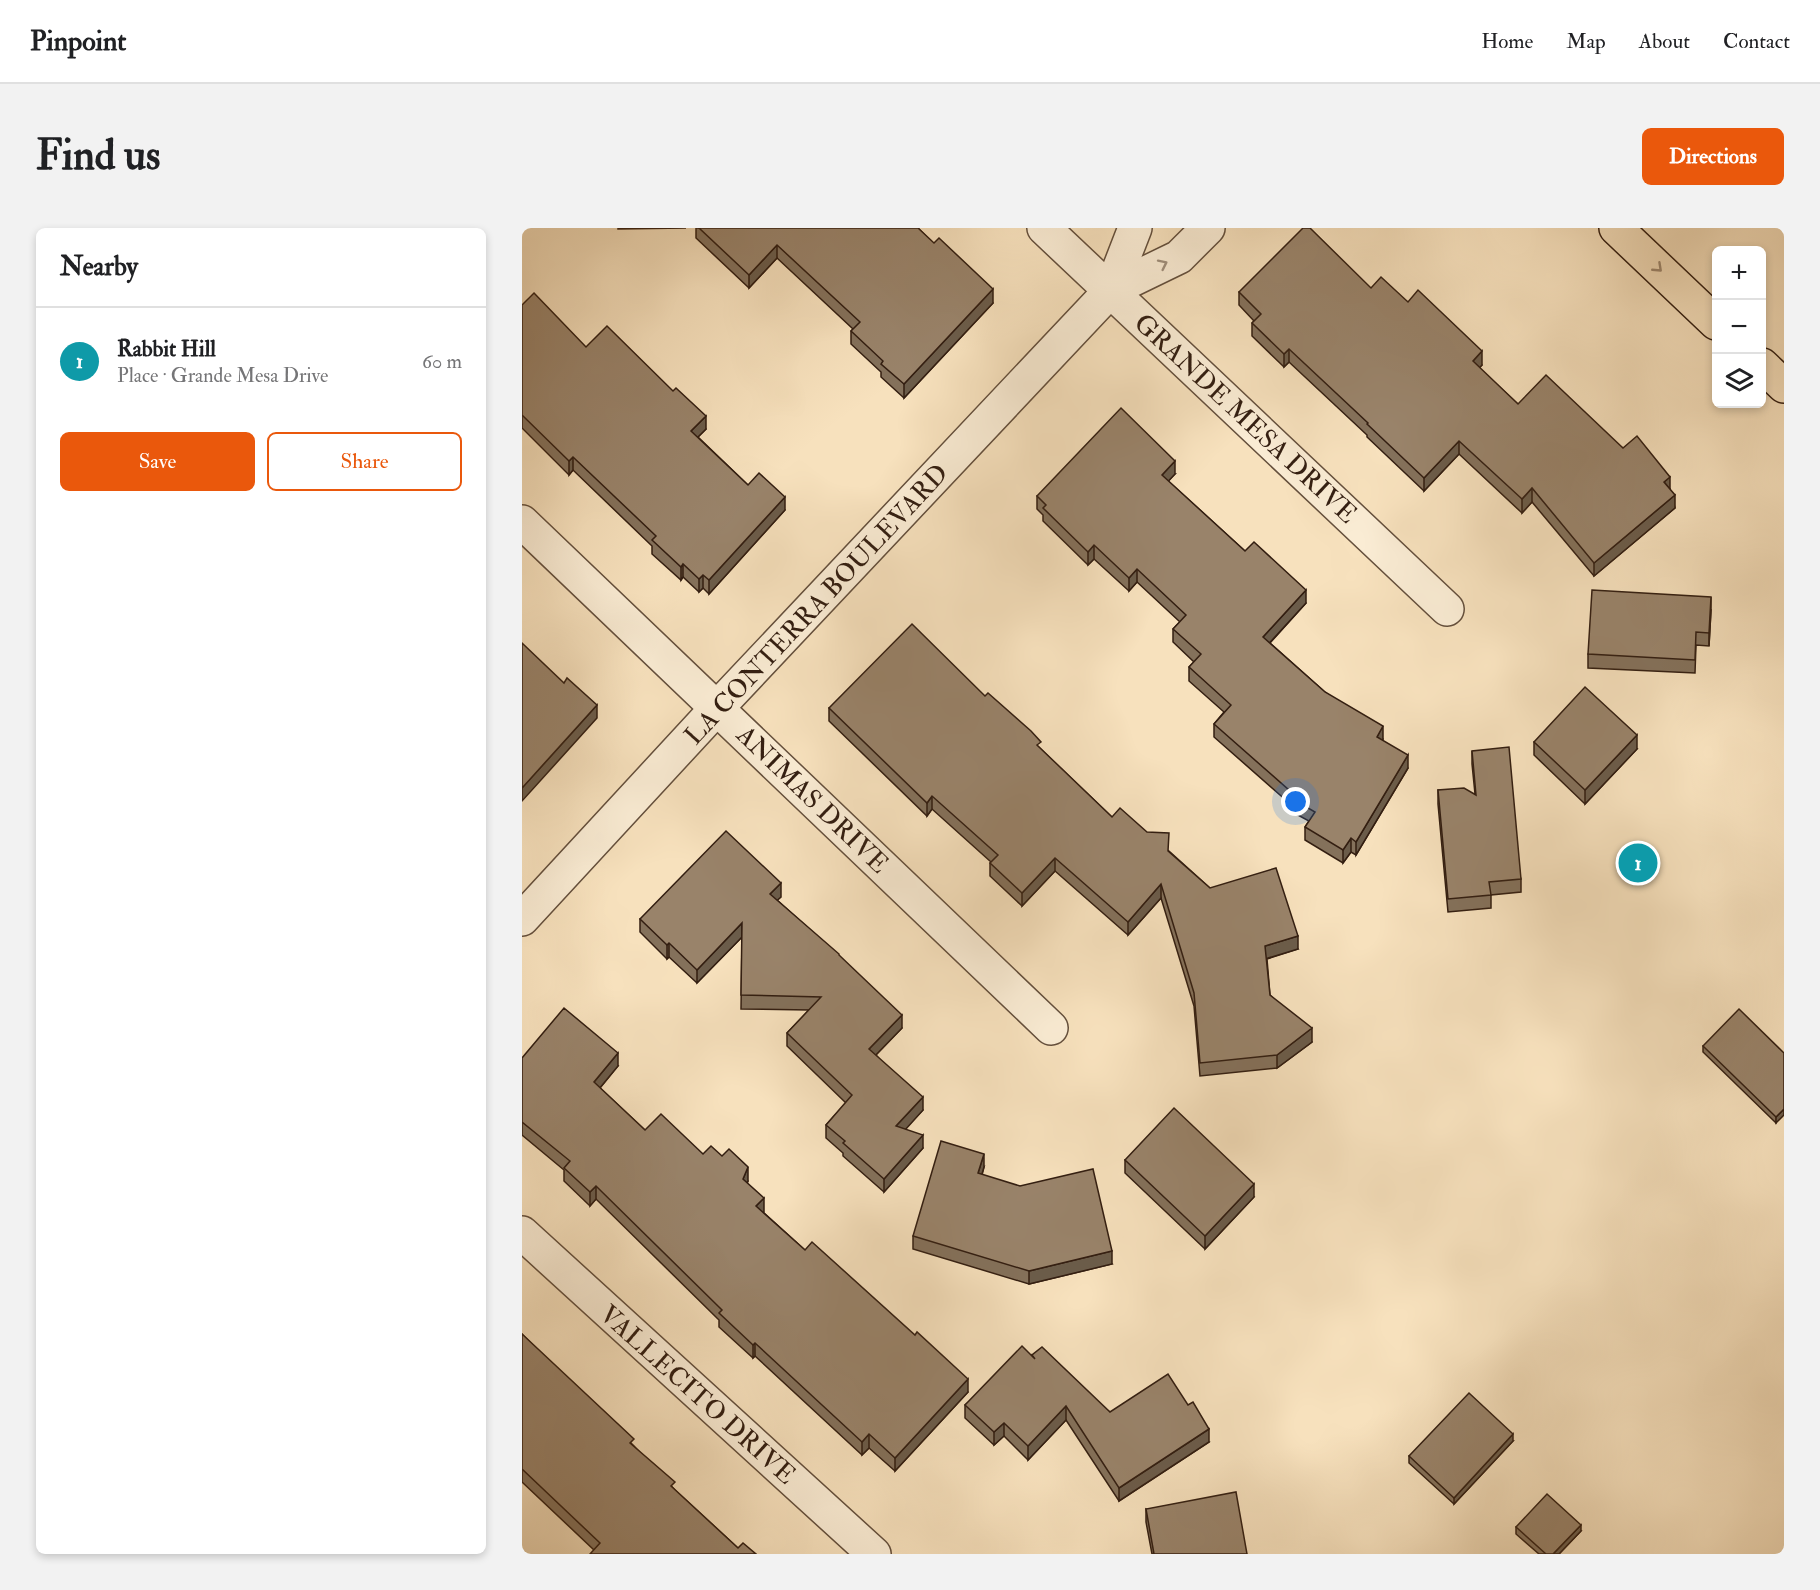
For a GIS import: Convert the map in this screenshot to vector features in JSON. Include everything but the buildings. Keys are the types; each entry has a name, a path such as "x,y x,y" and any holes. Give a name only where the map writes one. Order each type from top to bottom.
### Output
{"main road":[{"path":"1616,228 1712,319"},
{"path":"1766,370 1784,386"}],"street":[{"name":"GRANDE MESA DRIVE","path":"1044,228 1447,609"},
{"name":"LA CONTERRA BOULEVARD","path":"1111,290 1135,228"},
{"name":"LA CONTERRA BOULEVARD","path":"522,919 717,708 1111,290 1179,257 1208,228"},
{"name":"ANIMAS DRIVE","path":"522,522 1051,1028"},
{"name":"VALLECITO DRIVE","path":"522,1233 874,1554"}],"place":[{"name":"Rabbit Hill","path":"1638,863"}]}
